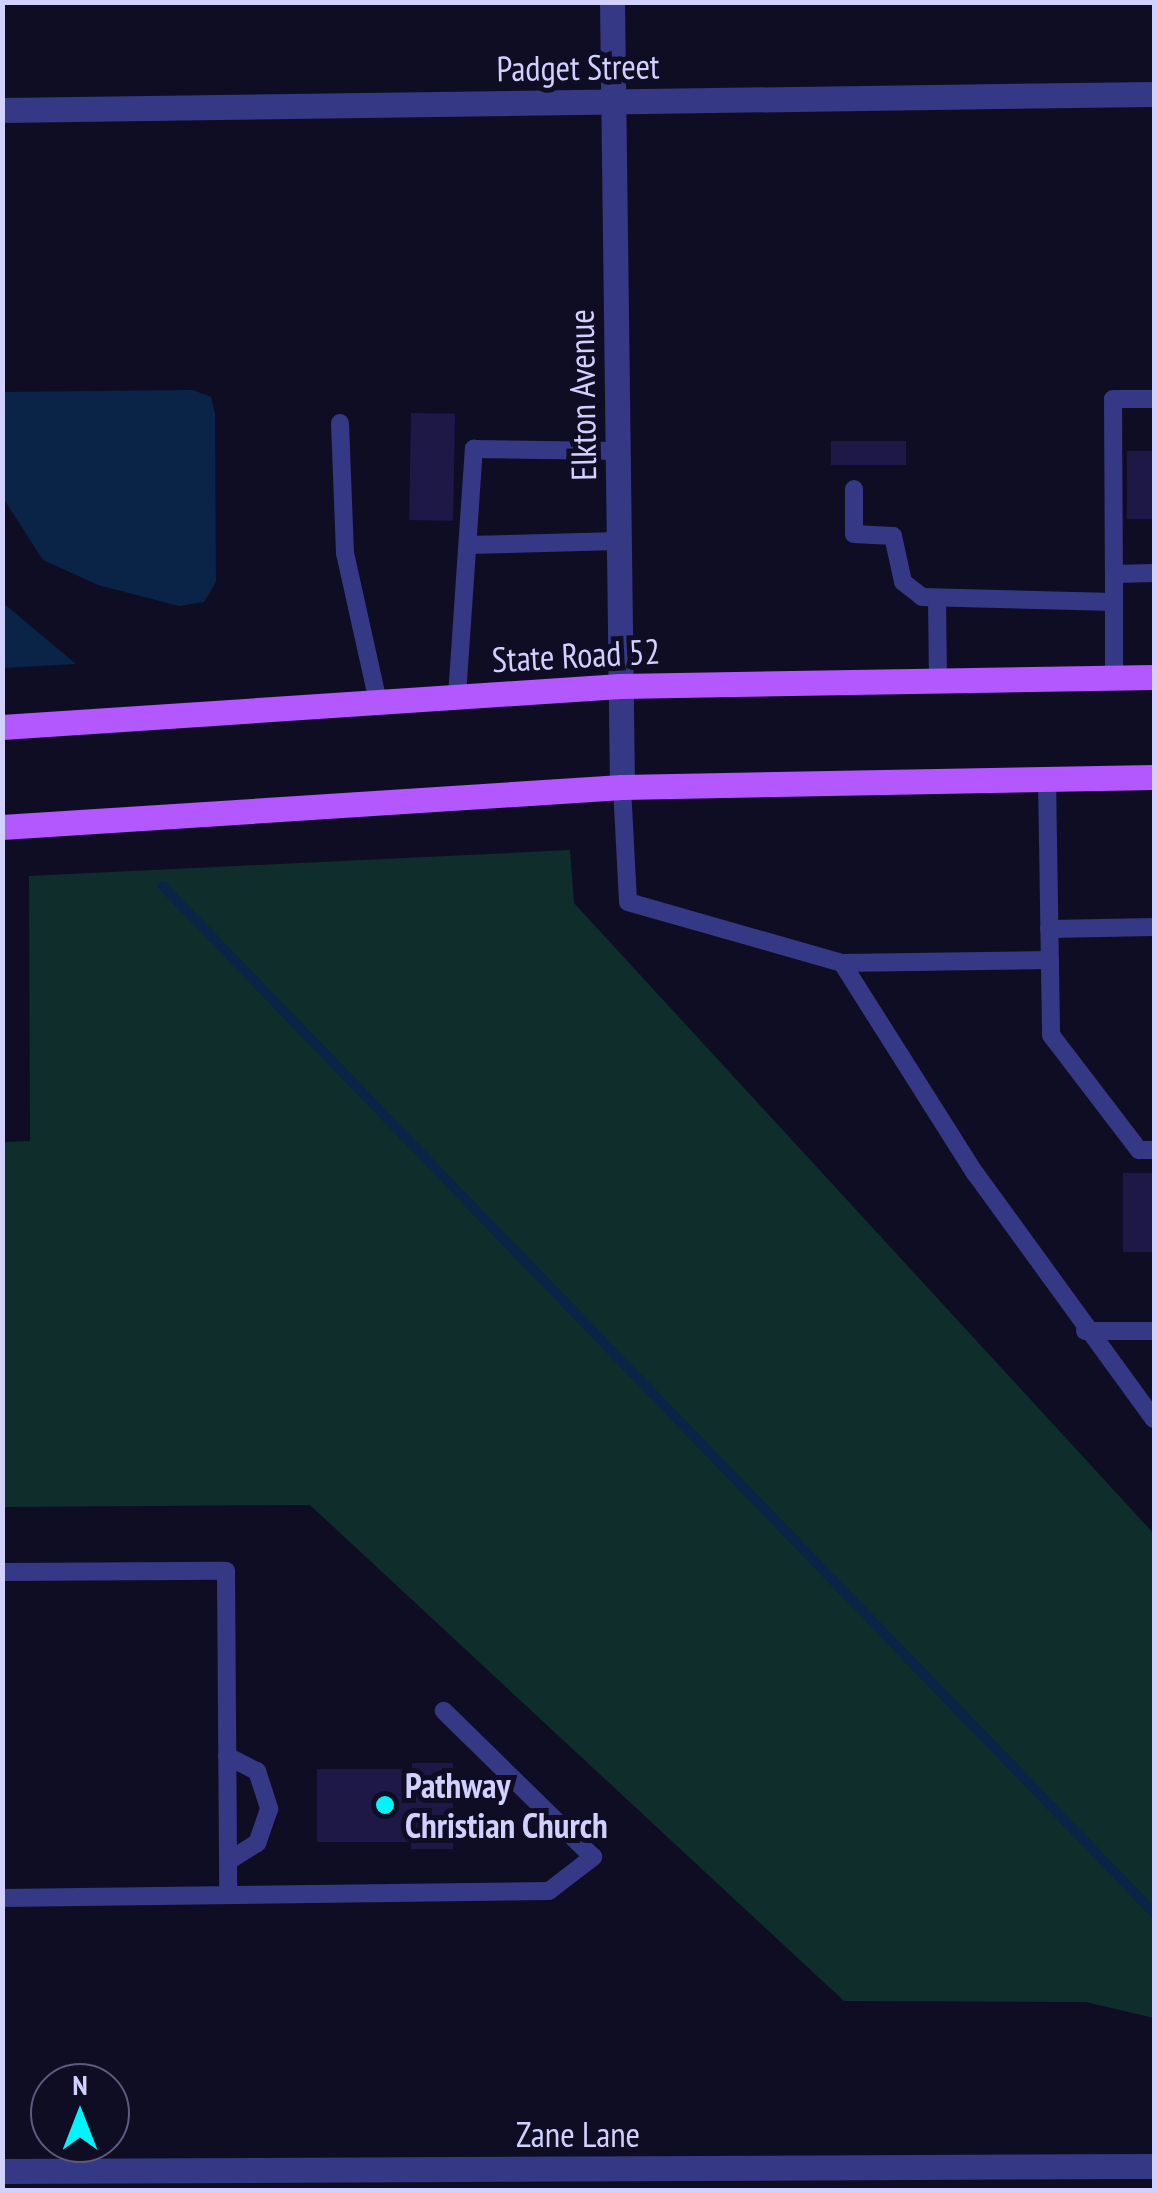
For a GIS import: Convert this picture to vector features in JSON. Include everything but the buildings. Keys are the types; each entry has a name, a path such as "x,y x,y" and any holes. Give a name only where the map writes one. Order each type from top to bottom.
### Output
{"main road":[{"name":"State Road 52","path":"2,727 620,686 938,678 1154,678"},
{"path":"2,827 622,787 1154,777"}],"street":[{"name":"Elkton Avenue","path":"612,2 622,787"},
{"name":"Padget Street","path":"2,110 1154,94"},
{"name":"Zane Lane","path":"2,2171 1154,2166"}],"lane":[{"path":"1114,678 1112,399 1154,399"},
{"path":"340,423 345,554 378,702"},
{"path":"456,696 474,448 617,451"},
{"path":"854,489 854,534 893,536 903,582 922,597 1114,602"},
{"path":"468,545 619,540"},
{"path":"1114,574 1154,573"},
{"path":"938,598 938,678"},
{"path":"1046,777 1051,1035 1139,1150 1154,1150"},
{"path":"622,787 628,902 842,964 1050,960"},
{"path":"1049,929 1154,927"},
{"path":"842,964 974,1173 1085,1331 1154,1418"},
{"path":"1085,1331 1154,1331"},
{"path":"2,1572 226,1571 228,1895"},
{"path":"2,1898 549,1891 592,1857 444,1711"},
{"path":"227,1756 257,1771 269,1808 257,1843 228,1861"}],"green space":[{"path":"570,850 574,903 1154,1534 1154,2018 1086,2002 844,2001 310,1505 3,1507 2,1142 30,1141 29,876"}],"water":[{"path":"193,390 211,397 215,414 216,582 204,602 179,606 98,585 43,560 3,498 3,392"},
{"path":"3,603 76,664 3,668"}],"waterway":[{"path":"163,886 1154,1913"}],"place":[{"name":"Pathway Christian Church","path":"385,1805"}]}
